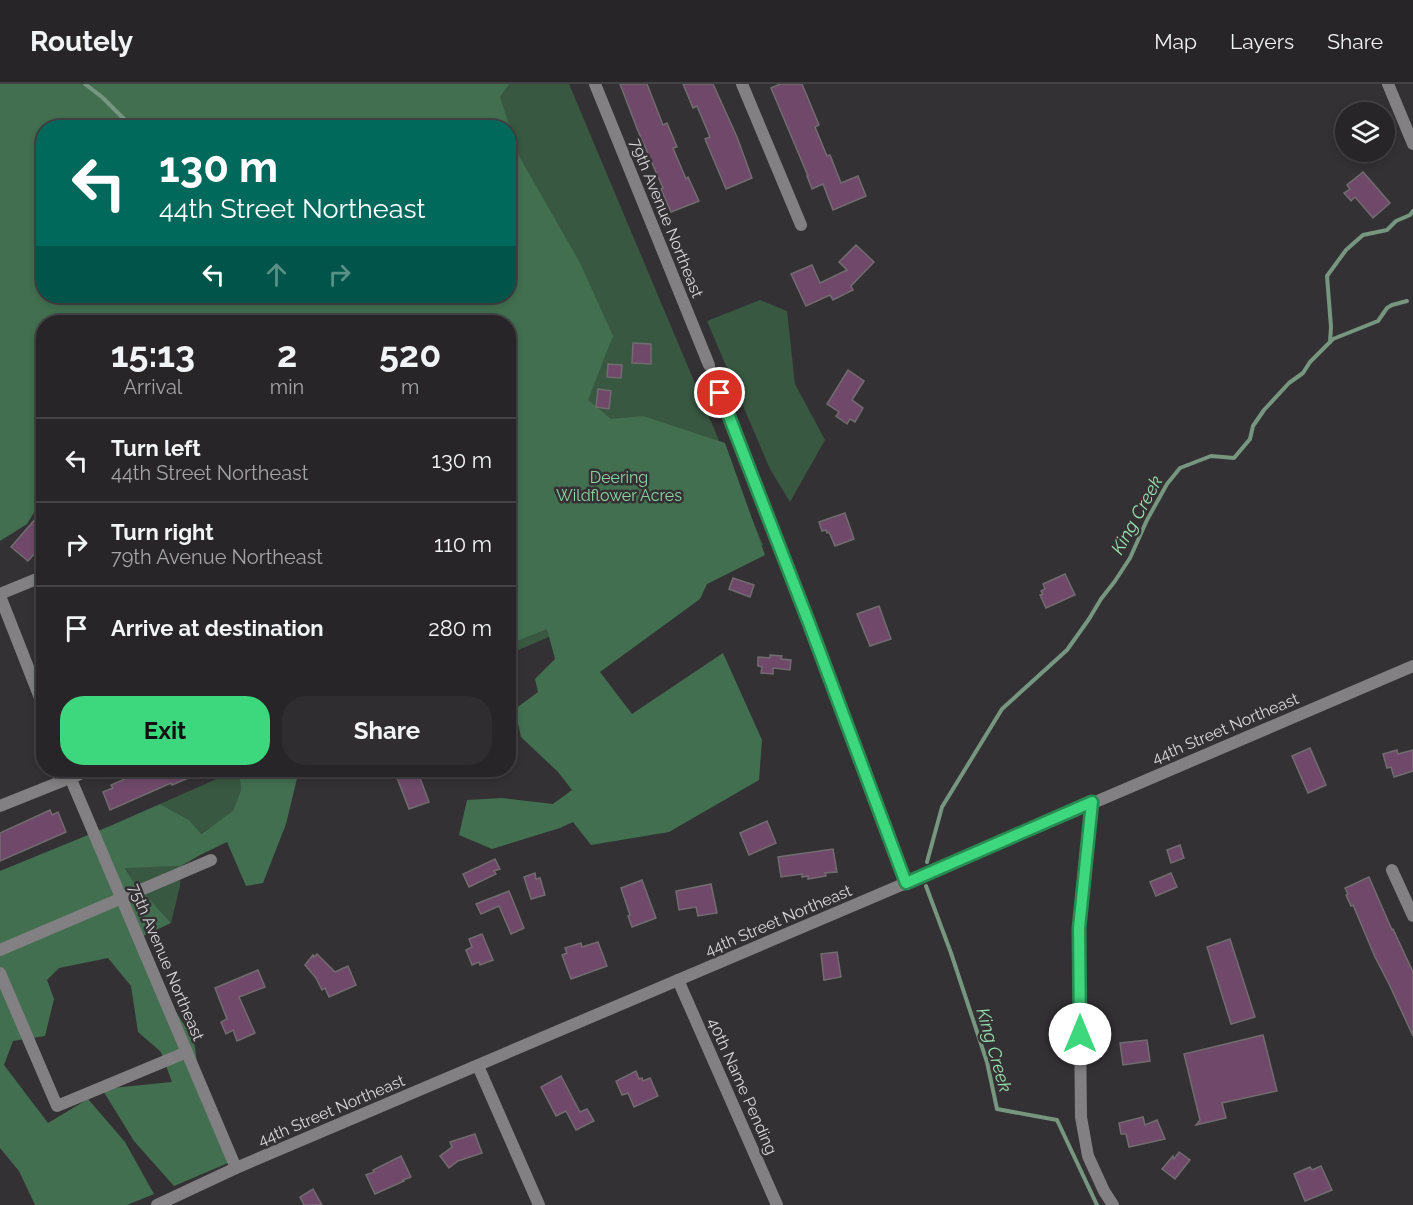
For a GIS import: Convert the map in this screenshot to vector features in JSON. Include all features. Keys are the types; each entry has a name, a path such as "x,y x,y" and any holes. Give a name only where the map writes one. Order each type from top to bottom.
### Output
{"street":[{"name":"79th Avenue Northeast","path":"595,84 709,365"},
{"path":"742,84 801,225"},
{"path":"1388,84 1413,144"},
{"path":"720,393 906,883"},
{"path":"36,579 0,595 36,687"},
{"name":"44th Street Northeast","path":"157,1205 236,1168 1413,666"},
{"path":"0,806 63,777"},
{"name":"75th Avenue Northeast","path":"70,777 236,1168"},
{"path":"1092,802 1079,928 1081,1117 1088,1156 1113,1205"},
{"path":"0,950 212,860"},
{"path":"1392,870 1413,916"},
{"path":"0,973 57,1106 187,1052"},
{"name":"40th Name Pending","path":"678,980 777,1205"},
{"path":"478,1066 539,1205"}],"green space":[{"name":"Deering Wildflower Acres","path":"0,84 569,84 763,545 516,651 516,315 508,315 508,303 516,303 516,120 36,120"},
{"name":"Deering Wildflower Acres","path":"0,84 509,84 500,97 507,120 36,120 36,303 516,303 516,147 519,156 580,263 613,336 588,400 611,419 643,416 725,443 765,555 707,584 700,599 600,672 632,714 723,653 762,740 759,780 669,832 591,845 573,822 492,849 459,835 467,800 502,798 553,804 572,790 558,772 521,737 516,714 516,708 538,692 535,679 555,659 547,629 516,641 516,315 36,315 36,509 27,524 0,541"},
{"path":"760,300 787,311 795,384 825,440 790,502 770,469 707,321"},
{"path":"221,777 240,777 241,790 233,812 200,834 189,820 160,804"},
{"path":"240,777 297,777 286,824 263,883 246,886 227,842 181,866 125,868 133,881 171,923 139,938 176,1012 194,1040 199,1078 235,1160 174,1186 134,1141 102,1089 172,1082 161,1052 138,1032 131,986 108,958 59,968 47,980 54,999 45,1036 13,1041 4,1065 48,1123 88,1099 125,1142 154,1194 127,1205 35,1205 19,1171 0,1148 0,871 160,804 189,820 201,834 233,811 241,790"},
{"path":"181,866 180,886 171,923 133,881 125,867"}],"building":[{"path":"620,84 647,84 663,125 667,123 677,147 673,148 686,179 688,177 699,201 671,212"},
{"path":"683,84 713,84 737,137 752,178 726,189 705,139 710,137 697,106 693,108"},
{"path":"780,84 802,84 819,125 815,127 827,156 830,155 841,183 858,176 866,196 833,210 823,184 812,189 771,88"},
{"path":"1363,172 1390,203 1373,218 1355,197 1351,201 1344,193 1350,189 1347,185"},
{"path":"856,245 874,262 851,286 853,290 833,300 830,295 806,306 791,274 812,265 820,283 847,270 839,262"},
{"path":"633,343 651,344 651,364 632,363"},
{"path":"608,364 622,365 621,378 607,377"},
{"path":"848,370 864,381 852,400 863,408 855,422 850,419 847,424 836,416 839,412 827,404"},
{"path":"598,389 611,391 609,409 596,407"},
{"path":"845,513 854,539 835,546 829,532 822,531 819,522"},
{"path":"36,518 36,552 28,561 11,547"},
{"path":"1065,574 1075,595 1046,608 1040,595 1045,589 1043,584"},
{"path":"733,578 754,585 750,597 729,589"},
{"path":"879,606 891,639 870,646 857,614"},
{"path":"770,655 782,656 781,659 791,660 790,670 773,668 773,674 761,673 762,667 758,666 758,657 770,658"},
{"path":"1310,748 1326,785 1308,793 1292,756"},
{"path":"1397,750 1398,754 1413,750 1413,771 1394,777 1391,767 1387,768 1383,754"},
{"path":"129,777 191,777 172,785 171,783 110,810 103,792 113,788 111,785"},
{"path":"397,777 420,777 429,802 409,809"},
{"path":"50,810 52,815 58,812 66,832 0,861 0,833"},
{"path":"767,821 776,843 749,855 740,833"},
{"path":"1180,845 1184,858 1171,863 1167,850"},
{"path":"833,849 837,872 825,873 826,876 808,879 808,876 802,877 802,874 781,877 778,857"},
{"path":"495,859 500,869 494,871 496,874 469,887 463,874"},
{"path":"535,873 536,879 540,878 545,895 531,899 524,877"},
{"path":"1171,873 1177,887 1156,896 1150,882"},
{"path":"1369,877 1413,972 1413,1036 1353,905 1351,906 1346,895 1348,894 1345,888"},
{"path":"642,880 656,918 632,927 621,888"},
{"path":"711,884 717,913 698,916 696,907 679,910 676,891"},
{"path":"509,891 524,928 511,934 499,906 481,914 476,904"},
{"path":"482,934 493,960 480,965 479,962 472,965 466,950 472,947 469,939"},
{"path":"1230,939 1255,1017 1231,1024 1207,947"},
{"path":"598,942 607,966 571,979 562,955 567,953 565,948 581,943 582,947"},
{"path":"837,952 841,977 824,980 821,954"},
{"path":"317,954 335,972 348,966 356,985 329,997 325,988 322,990 305,965 313,955 314,957"},
{"path":"258,970 265,987 239,997 255,1033 237,1041 233,1030 226,1034 221,1022 227,1019 215,988"},
{"path":"1263,1035 1277,1091 1222,1103 1226,1118 1196,1125 1200,1120 1184,1054"},
{"path":"1147,1040 1150,1061 1123,1065 1120,1043"},
{"path":"636,1071 639,1079 642,1078 643,1081 650,1078 658,1096 634,1107 628,1093 622,1095 616,1081"},
{"path":"561,1076 580,1112 587,1109 594,1121 576,1130 566,1111 556,1116 541,1087"},
{"path":"1143,1117 1145,1125 1157,1120 1165,1139 1129,1147 1126,1134 1121,1134 1119,1123"},
{"path":"475,1134 482,1153 458,1161 449,1168 440,1156 452,1147 450,1142"},
{"path":"1179,1152 1190,1160 1175,1179 1162,1169"},
{"path":"401,1156 411,1177 375,1194 366,1175"},
{"path":"1321,1166 1332,1190 1305,1201 1294,1174 1310,1167 1312,1170"},
{"path":"313,1189 322,1205 304,1205 300,1197"}],"waterway":[{"path":"85,84 125,120"},
{"name":"King Creek","path":"1330,342 1327,276 1346,250 1363,235 1387,230 1396,221 1410,215 1413,211"},
{"name":"King Creek","path":"927,862 942,807 1002,709 1067,650 1130,558 1147,520 1167,484 1180,468 1211,456 1234,458 1250,439 1253,426 1264,410 1289,383 1303,373 1310,362 1333,339 1378,321 1387,308 1407,301"},
{"name":"King Creek","path":"926,886 987,1062 997,1109 1057,1120 1097,1205"}],"route":[{"path":"720,393 906,883 1092,802 1079,928 1080,1034"}]}
